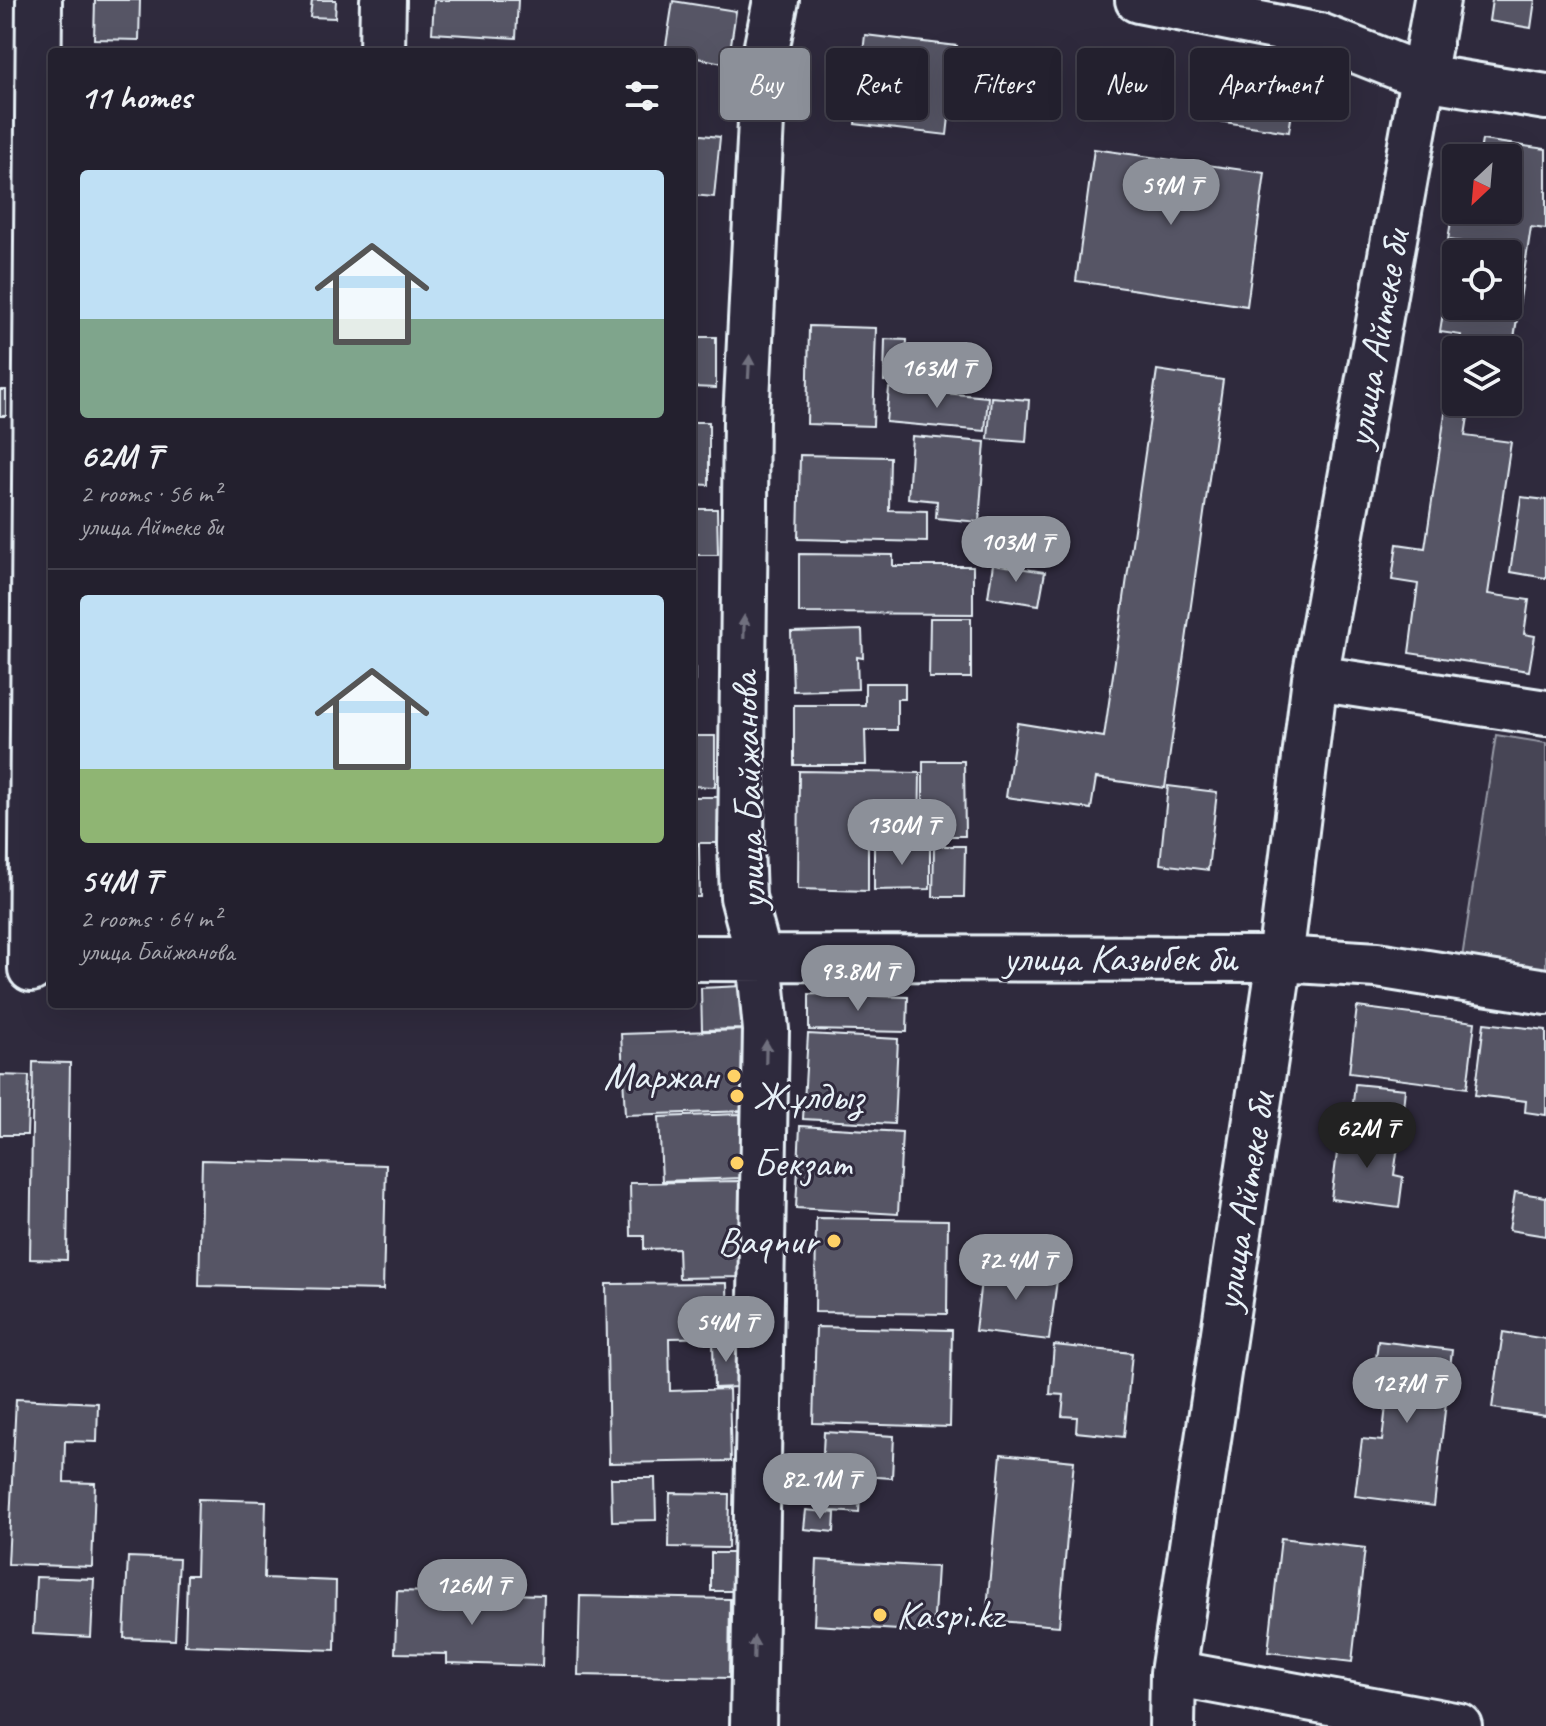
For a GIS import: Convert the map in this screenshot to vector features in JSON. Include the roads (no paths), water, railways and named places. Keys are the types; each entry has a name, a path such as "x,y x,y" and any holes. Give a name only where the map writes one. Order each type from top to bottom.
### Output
{"street":[{"path":"28,969 39,0"},
{"path":"382,48 383,0"},
{"name":"улица Байжанова","path":"753,1726 766,1030 759,957 743,897 741,845 746,420 764,61 776,0"},
{"path":"1138,0 1320,36 1424,77 1546,97"},
{"name":"улица Айтеке би","path":"1172,1726 1173,1673 1280,959 1315,678 1437,0"},
{"path":"1315,678 1546,713"},
{"name":"улица Казыбек би","path":"696,958 1280,959 1377,965 1546,992"},
{"path":"1173,1673 1459,1726"}],"place":[{"name":"Маржан","path":"734,1076"},
{"name":"Жұлдыз","path":"737,1096"},
{"name":"Бекзат","path":"737,1163"},
{"name":"Baqnur","path":"834,1241"},
{"name":"Kaspi.kz","path":"880,1615"}]}
